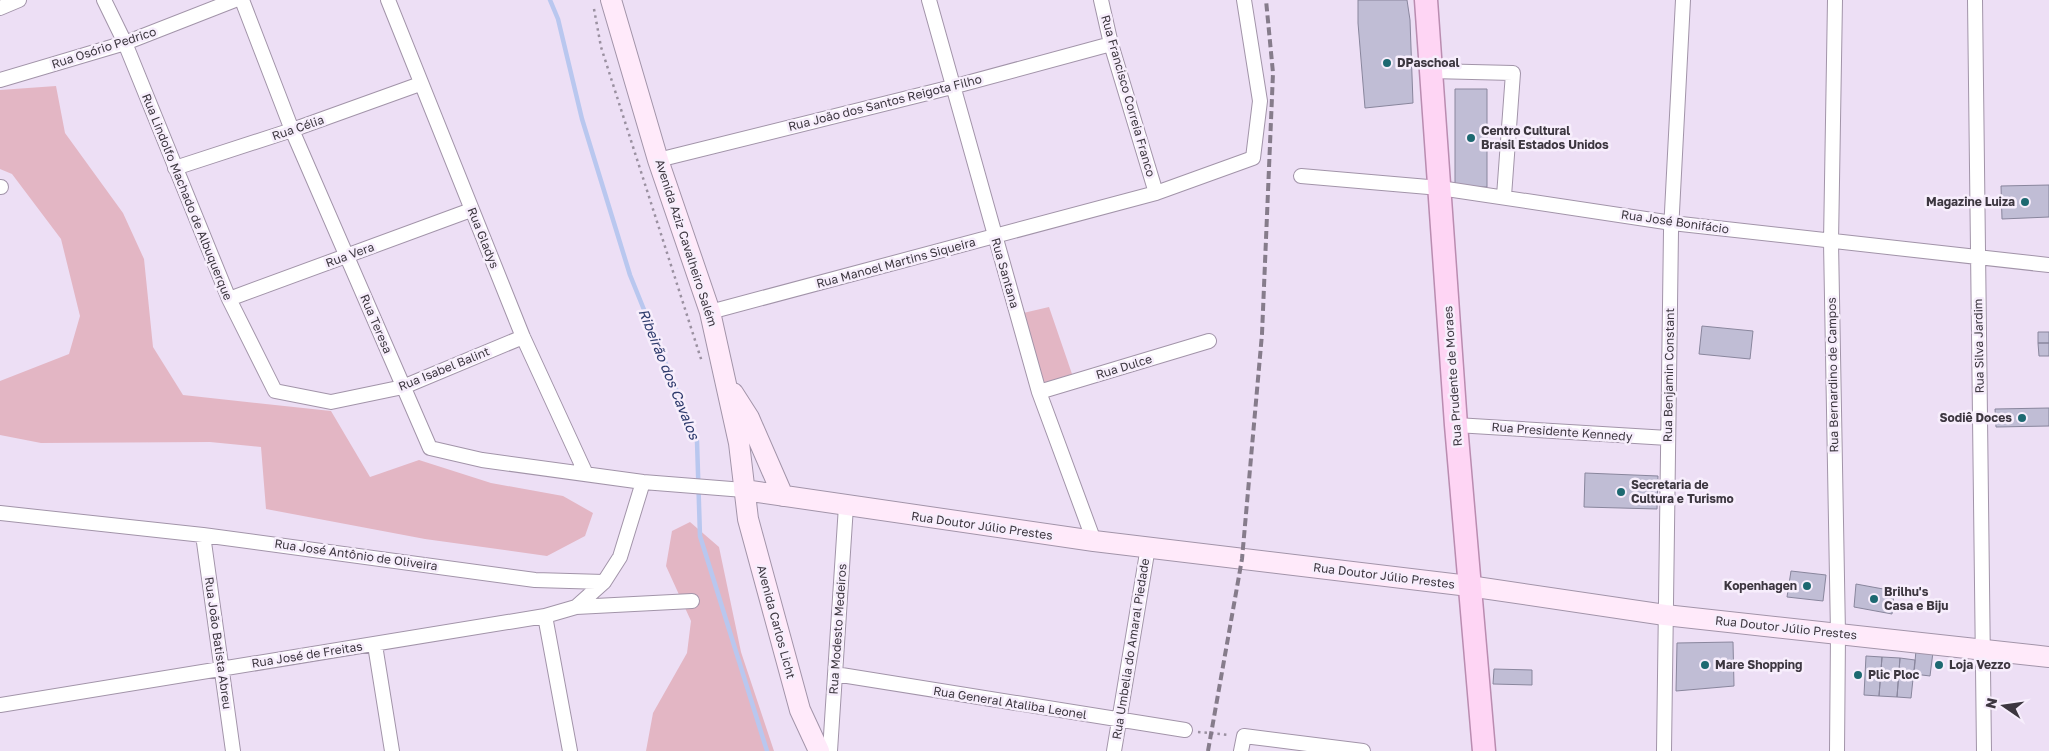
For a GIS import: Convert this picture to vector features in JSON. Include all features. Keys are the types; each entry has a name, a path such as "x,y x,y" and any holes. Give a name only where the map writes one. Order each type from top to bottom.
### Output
{"main road":[{"name":"Rua Prudente de Moraes","path":"1426,0 1456,425 1484,751"},
{"name":"Avenida Aziz Cavalheiro Salém","path":"617,1 658,160 710,312 739,443 744,490"},
{"path":"727,384 749,418 783,496"},
{"name":"Rua Doutor Júlio Prestes","path":"744,490 1094,541 1469,586 1665,615 2049,657"},
{"name":"Avenida Carlos Licht","path":"744,490 748,519 800,710 819,751"}],"street":[{"path":"0,8 19,0"},
{"name":"Rua Lindolfo Machado de Albuquerque","path":"104,0 125,43 229,299 275,391"},
{"name":"Rua Osório Pedrico","path":"0,80 125,43 235,0"},
{"name":"Rua Teresa","path":"242,0 292,130 430,448 482,460 643,482 680,484"},
{"name":"Rua Gladys","path":"388,0 420,84 523,337 586,474"},
{"name":"Rua Santana","path":"929,0 1039,392 1094,541"},
{"name":"Rua Francisco Correia Franco","path":"1101,0 1111,44 1156,192"},
{"name":"Rua Manoel Martins Siqueira","path":"710,312 995,238 1156,192 1253,158 1260,102 1244,0"},
{"name":"Rua Benjamin Constant","path":"1664,751 1672,223 1683,0"},
{"name":"Rua Bernardino de Campos","path":"1836,0 1831,242 1838,634 1837,751"},
{"name":"Rua Silva Jardim","path":"1975,0 1984,751"},
{"name":"Rua João dos Santos Reigota Filho","path":"658,160 952,87 1111,44"},
{"path":"1431,72 1513,73 1504,196"},
{"name":"Rua Célia","path":"175,168 292,130 420,84"},
{"name":"Rua José Bonifácio","path":"1301,176 1440,188 1504,196 1672,223 2049,265"},
{"name":"Rua Vera","path":"229,299 471,210"},
{"name":"Rua Isabel Balint","path":"275,391 331,402 403,386 523,337"},
{"name":"Rua Dulce","path":"1039,392 1209,341"},
{"name":"Rua Presidente Kennedy","path":"1456,425 1668,438"},
{"path":"604,582 620,558 643,482"},
{"name":"Rua Doutor Júlio Prestes","path":"680,484 744,490"},
{"name":"Rua Modesto Medeiros","path":"830,751 846,506"},
{"name":"Rua José Antônio de Oliveira","path":"0,513 203,535 535,580 604,582"},
{"name":"Rua João Batista Abreu","path":"203,535 233,751"},
{"name":"Rua Umbelia do Amaral Piedade","path":"1114,751 1148,547"},
{"name":"Rua José de Freitas","path":"0,704 545,616 576,607 604,582"},
{"path":"576,607 692,601"},
{"path":"545,616 570,751"},
{"path":"375,644 392,751"},
{"name":"Rua General Ataliba Leonel","path":"834,674 1119,721 1185,730"},
{"path":"1241,751 1244,736 1363,751"}],"path":[{"path":"592,0 600,47 702,364"},
{"path":"1185,730 1244,736"}],"shaded area":[{"path":"56,86 65,133 123,213 144,259 153,347 183,395 331,411 370,477 419,460 491,483 563,496 593,513 585,536 547,556 425,539 266,509 261,447 210,442 41,443 0,435 0,381 69,354 80,316 61,239 12,174 0,169 0,90"},
{"path":"1049,307 1072,374 1040,385 1019,314"},
{"path":"690,522 719,547 741,652 774,751 646,751 653,713 687,653 691,621 666,566 672,531"}],"building":[{"name":"DPaschoal","path":"1358,0 1407,0 1410,20 1413,103 1365,108"},
{"name":"Centro Cultural Brasil Estados Unidos","path":"1455,89 1487,89 1487,187 1455,187"},
{"name":"Magazine Luiza","path":"2049,185 2049,217 2002,219 2001,186"},
{"path":"1702,326 1753,331 1750,359 1699,354"},
{"path":"2038,332 2049,332 2049,343 2038,343"},
{"path":"2038,343 2049,343 2049,356 2039,356"},
{"name":"Sodiê Doces","path":"2049,408 2049,426 1996,427 1995,409"},
{"name":"Secretaria de Cultura e Turismo","path":"1585,473 1658,476 1657,509 1584,507"},
{"name":"Kopenhagen","path":"1791,571 1826,575 1823,601 1787,597"},
{"name":"Brilhu's Casa e Biju","path":"1856,584 1894,591 1892,614 1854,607"},
{"name":"Mare Shopping","path":"1733,642 1734,686 1676,691 1677,643"},
{"path":"1916,650 1933,652 1930,676 1914,674"},
{"path":"1866,656 1882,657 1879,696 1864,695"},
{"path":"1882,657 1900,658 1897,697 1879,696"},
{"path":"1900,658 1915,660 1911,698 1897,697"},
{"path":"1494,669 1532,670 1532,685 1493,684"}],"waterway":[{"name":"Ribeirão dos Cavalos","path":"550,0 558,19 582,119 630,275 697,441 700,536 767,751"}],"railway":[{"path":"1208,751 1242,559 1262,334 1273,73 1266,0"}],"place":[{"name":"DPaschoal","path":"1387,63"},
{"name":"Centro Cultural Brasil Estados Unidos","path":"1471,138"},
{"name":"Magazine Luiza","path":"2025,202"},
{"name":"Sodiê Doces","path":"2022,418"},
{"name":"Secretaria de Cultura e Turismo","path":"1621,492"},
{"name":"Kopenhagen","path":"1807,586"},
{"name":"Brilhu's Casa e Biju","path":"1874,599"},
{"name":"Mare Shopping","path":"1705,665"},
{"name":"Loja Vezzo","path":"1939,665"},
{"name":"Plic Ploc","path":"1858,675"}]}
